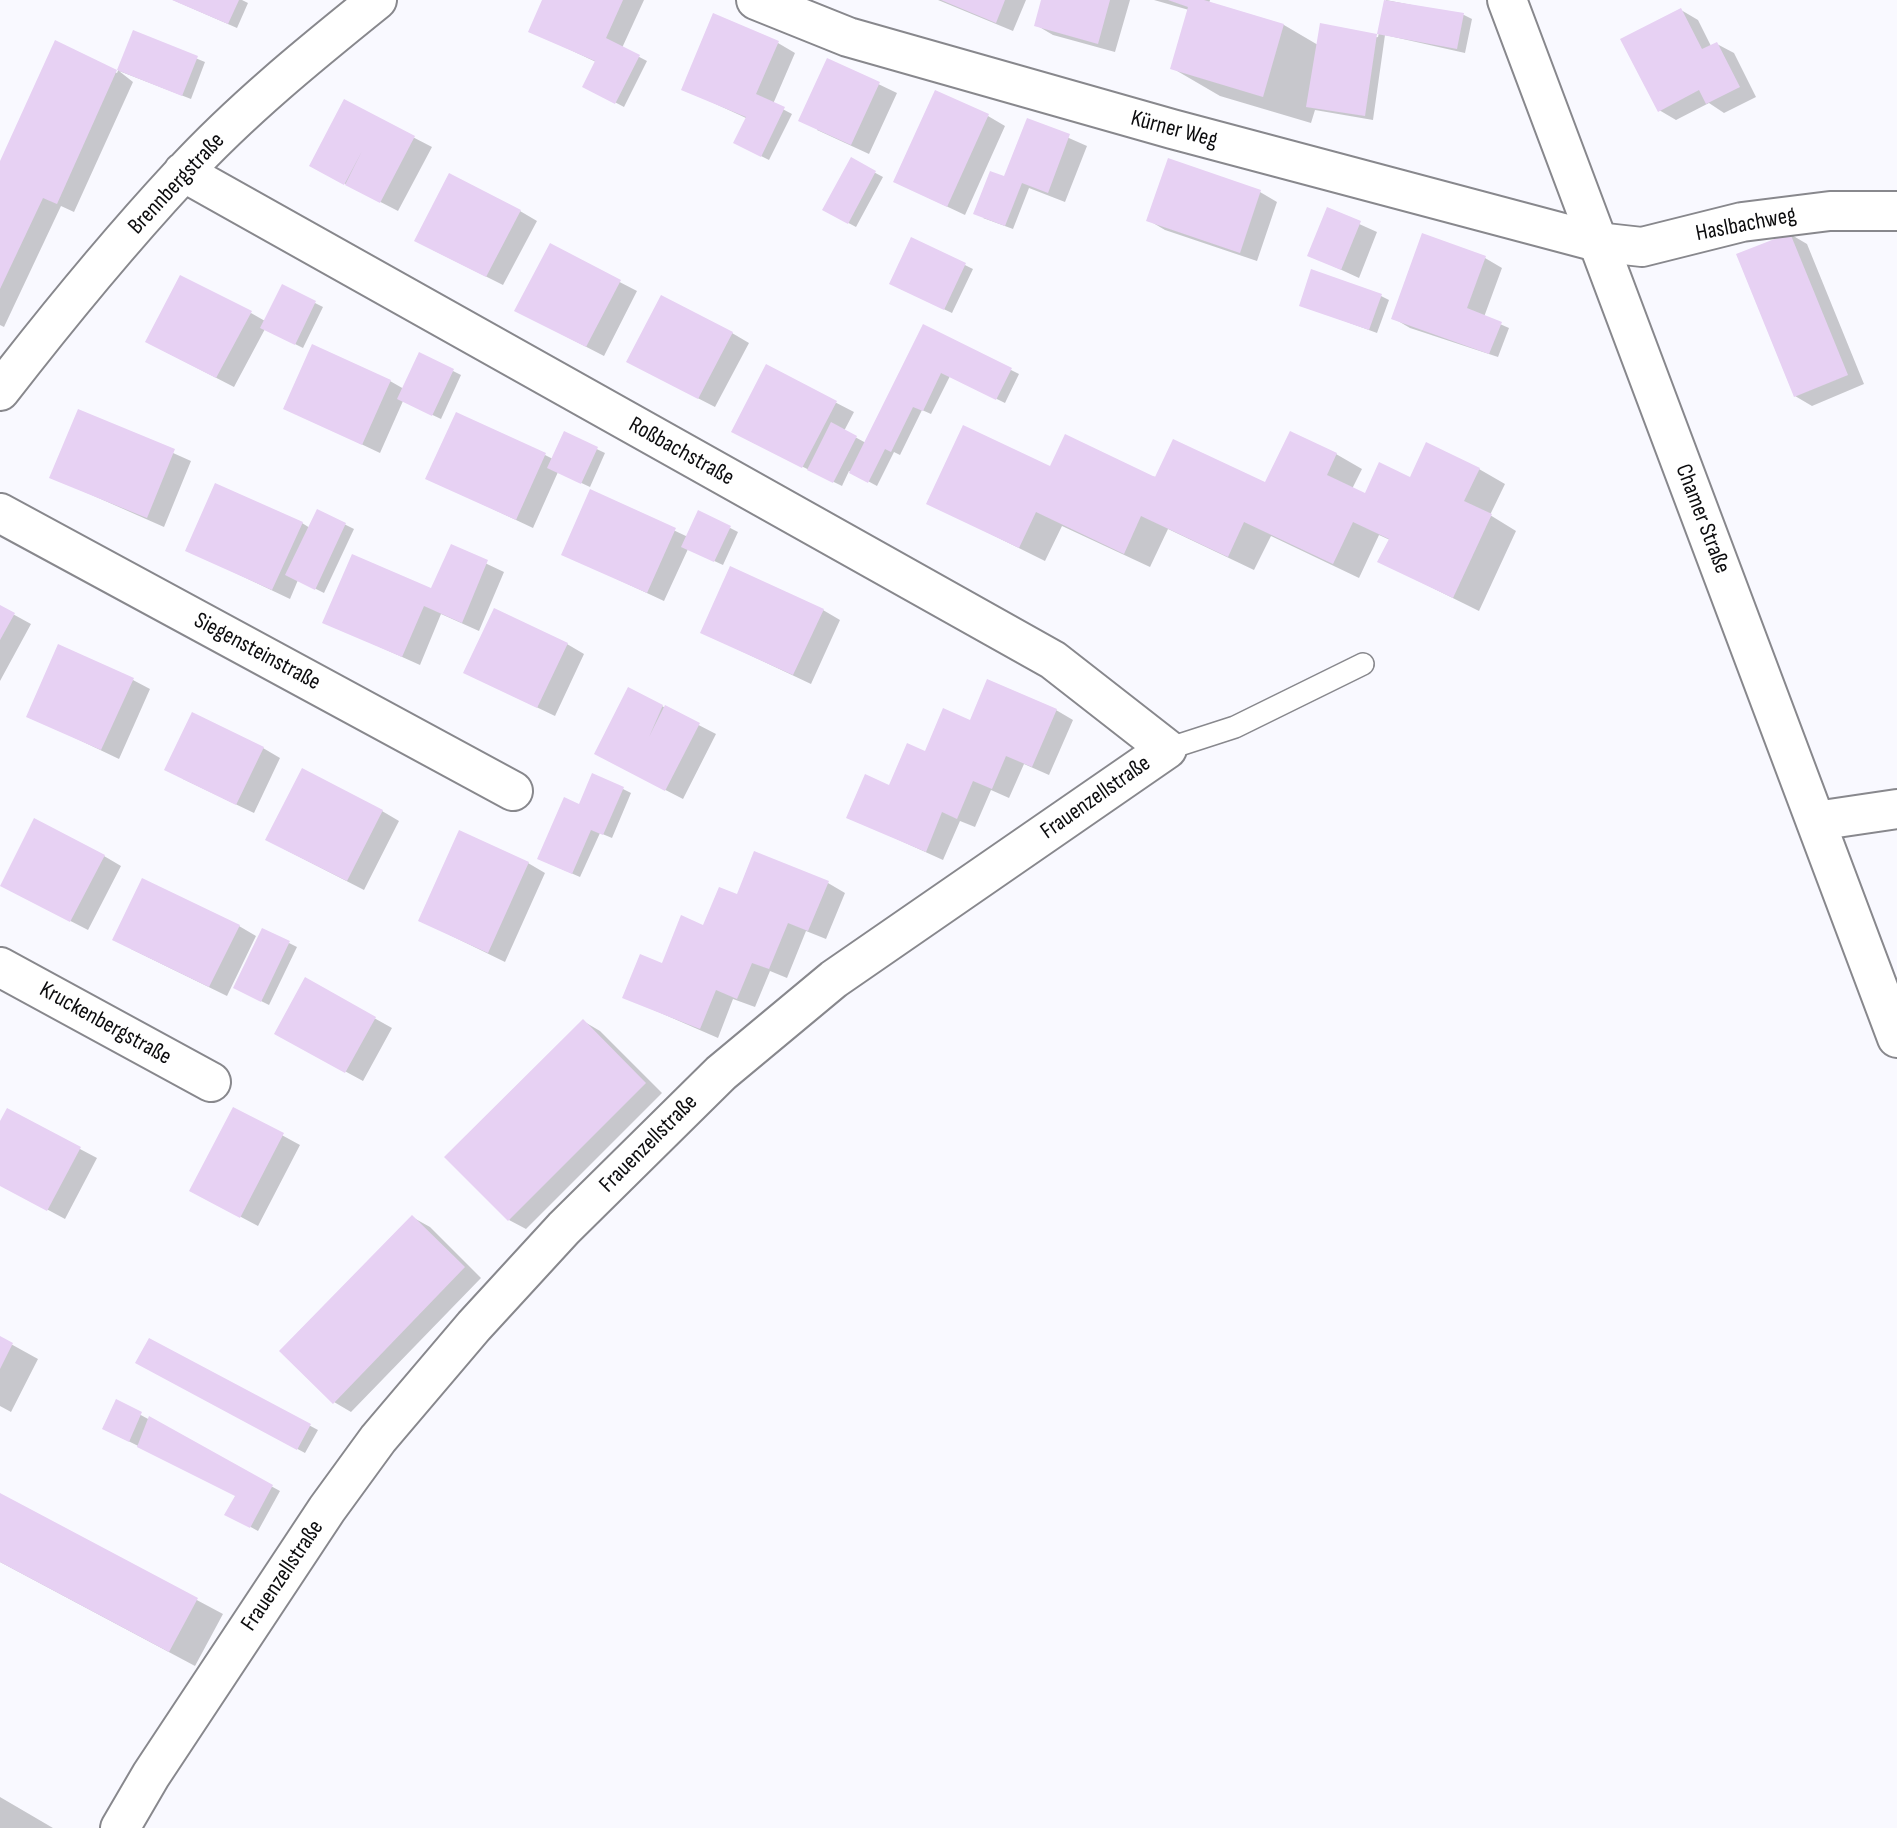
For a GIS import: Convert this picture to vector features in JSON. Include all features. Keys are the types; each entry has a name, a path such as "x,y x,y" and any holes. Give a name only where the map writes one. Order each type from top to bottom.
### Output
{"street":[{"name":"Brennbergstraße","path":"0,391 60,313 183,173 297,64 377,0"},
{"name":"Kürner Weg","path":"756,0 848,37 1185,133 1597,242"},
{"name":"Chamer Straße","path":"1507,0 1897,1038"},
{"name":"Roßbachstraße","path":"183,173 1054,660 1167,749"},
{"name":"Haslbachweg","path":"1597,242 1642,247 1742,222 1830,211 1897,211"},
{"name":"Siegensteinstraße","path":"0,513 513,791"},
{"name":"Frauenzellstraße","path":"120,1828 151,1775 378,1439 474,1326 564,1228 721,1073 834,979 1167,749"},
{"path":"1816,821 1897,808"},
{"name":"Kruckenbergstraße","path":"0,967 211,1082"}],"lane":[{"name":"Frauenzellstraße","path":"1167,749 1235,727 1363,664"}],"building":[{"path":"172,0 239,0 228,24"},
{"path":"542,0 623,0 606,38 640,55 615,104 582,87 595,61 528,32"},
{"path":"941,0 1005,0 996,23"},
{"path":"1041,0 1110,0 1098,44 1034,26"},
{"path":"1168,0 1204,0 1284,24 1263,97 1170,69 1188,7"},
{"path":"1384,0 1464,13 1457,49 1377,34"},
{"path":"1681,8 1702,49 1717,42 1740,87 1706,104 1699,90 1658,112 1620,39"},
{"path":"713,13 779,41 756,94 785,107 761,157 733,143 746,117 681,90"},
{"path":"1320,23 1377,34 1365,116 1306,107"},
{"path":"133,30 198,56 182,96 117,70"},
{"path":"55,40 117,70 57,204 43,198 0,289 0,161"},
{"path":"827,58 880,82 851,145 798,121"},
{"path":"935,90 989,114 947,207 893,182"},
{"path":"344,99 415,136 380,203 345,185 362,151 344,185 309,166"},
{"path":"1027,118 1070,134 1048,193 1022,183 1005,226 973,214 990,171 1004,176"},
{"path":"851,157 876,171 848,224 822,210"},
{"path":"1168,158 1261,190 1240,253 1146,221"},
{"path":"449,173 521,210 486,277 414,241"},
{"path":"1327,207 1361,221 1341,270 1307,256"},
{"path":"1422,233 1486,256 1467,308 1502,322 1489,354 1391,319"},
{"path":"1790,233 1848,375 1794,397 1736,254"},
{"path":"911,237 966,263 944,310 889,284"},
{"path":"550,243 621,280 586,347 514,311"},
{"path":"1311,269 1382,294 1369,330 1299,306"},
{"path":"180,275 252,311 216,378 145,342"},
{"path":"282,284 316,301 295,345 260,328"},
{"path":"661,295 733,332 698,399 626,362"},
{"path":"923,324 1012,368 996,400 941,373 923,411 913,407 891,452 885,449 868,483 849,473"},
{"path":"312,344 391,380 362,445 283,409"},
{"path":"419,352 454,369 432,416 397,399"},
{"path":"766,364 837,401 802,468 731,432"},
{"path":"78,409 175,449 147,518 49,478"},
{"path":"456,412 546,453 516,520 425,479"},
{"path":"831,422 857,436 833,483 807,470"},
{"path":"963,425 1050,466 1065,434 1155,477 1173,439 1265,482 1290,431 1337,453 1327,475 1365,493 1379,462 1410,477 1426,442 1480,468 1464,501 1492,514 1453,598 1377,562 1389,539 1353,522 1333,564 1244,522 1228,557 1141,516 1124,554 1036,512 1019,548 926,504"},
{"path":"564,431 598,447 581,484 547,468"},
{"path":"215,483 303,522 272,590 185,551"},
{"path":"590,489 676,528 647,593 561,555"},
{"path":"317,509 346,523 315,590 285,575"},
{"path":"698,510 731,526 714,562 681,547"},
{"path":"451,544 488,560 462,623 424,606 402,657 322,623 352,554 431,588"},
{"path":"730,566 824,609 793,675 700,633"},
{"path":"0,605 15,613 0,640"},
{"path":"494,608 568,643 537,708 463,673"},
{"path":"58,644 134,678 101,750 26,717"},
{"path":"987,679 1057,709 1032,767 1006,756 992,789 973,781 957,819 942,812 926,852 846,818 865,774 889,785 907,743 925,751 943,708 970,720"},
{"path":"628,687 663,705 649,737 665,705 700,723 665,791 594,754"},
{"path":"192,712 264,747 236,805 164,770"},
{"path":"302,768 383,810 347,881 265,840"},
{"path":"592,773 624,787 603,835 591,830 572,874 537,859 564,797 579,804"},
{"path":"34,818 105,855 70,922 0,886"},
{"path":"459,830 529,862 488,953 418,921"},
{"path":"754,851 829,881 808,931 788,923 769,969 752,963 737,999 716,990 700,1029 622,998 640,954 662,963 681,915 703,925 719,887 737,894"},
{"path":"142,878 240,925 209,987 112,940"},
{"path":"262,928 290,941 261,1002 233,988"},
{"path":"305,977 376,1017 345,1073 274,1034"},
{"path":"583,1019 646,1083 508,1221 444,1157"},
{"path":"233,1107 284,1133 240,1218 189,1191"},
{"path":"7,1108 81,1147 47,1211 0,1186 0,1121"},
{"path":"412,1215 465,1267 333,1404 279,1351"},
{"path":"0,1336 13,1343 0,1369"},
{"path":"149,1338 311,1424 297,1450 135,1363"},
{"path":"116,1399 142,1412 129,1442 102,1429"},
{"path":"149,1416 273,1485 250,1528 224,1515 235,1496 137,1447"},
{"path":"0,1493 198,1598 169,1652 0,1562"}]}
